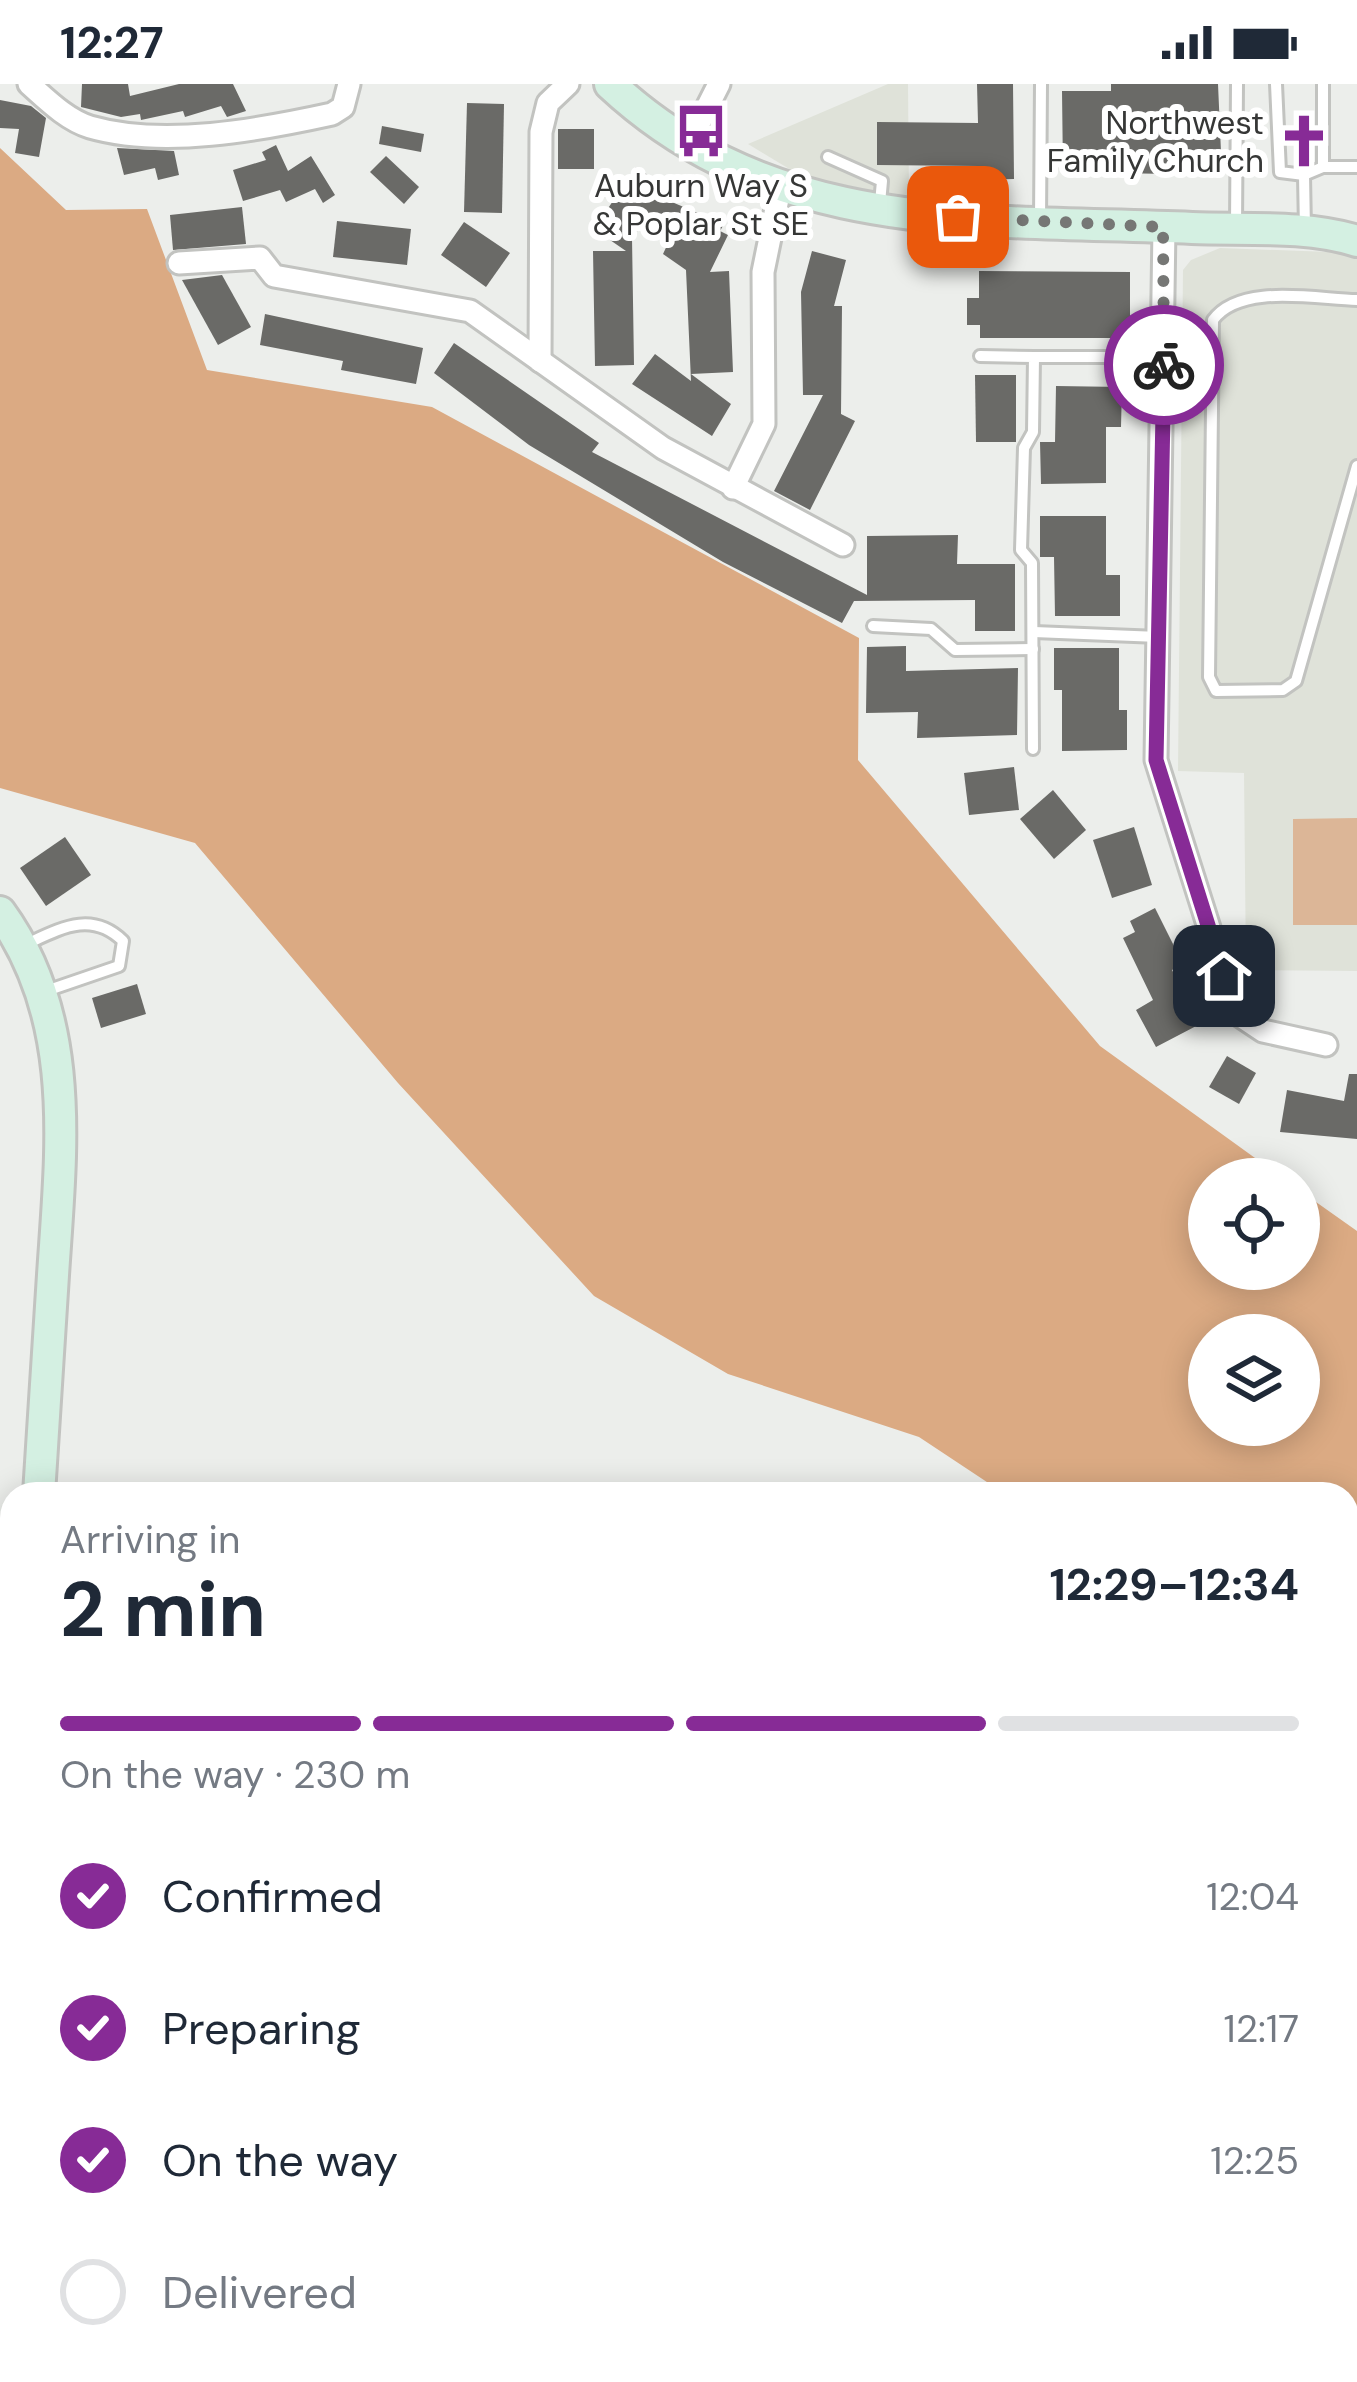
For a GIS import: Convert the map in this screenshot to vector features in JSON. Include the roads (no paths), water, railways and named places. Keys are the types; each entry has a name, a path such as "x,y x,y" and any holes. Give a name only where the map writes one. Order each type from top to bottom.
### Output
{"main road":[{"path":"610,84 688,145 780,188 880,213 1353,237"},
{"path":"0,912 22,946 42,992 58,1069 61,1140 40,1482"}],"street":[{"path":"29,84 86,126 128,134 204,132 332,114 343,107 349,84"},
{"path":"540,361 541,132 548,104 568,84"},
{"path":"688,145 718,84"},
{"path":"733,488 764,424 763,272 780,188"},
{"path":"1163,227 1165,358 1156,760 1236,1013 1263,1031 1326,1045"},
{"path":"179,263 260,258 274,276 470,311 663,448 843,545"}],"lane":[{"path":"1040,220 1041,84"},
{"path":"1236,230 1237,84"},
{"path":"1276,84 1280,172 1304,175 1323,167 1357,167"},
{"path":"1323,84 1323,167"},
{"path":"828,158 882,181 880,213"},
{"path":"1304,175 1305,234"},
{"path":"1357,300 1242,298 1222,307 1213,320 1209,676 1216,691 1283,690 1296,681 1357,466"},
{"path":"980,356 1165,358"},
{"path":"1033,748 1032,563 1022,550 1024,448 1033,432 1034,357"},
{"path":"873,626 931,629 955,650 1033,649"},
{"path":"1034,632 1159,637"},
{"path":"22,946 71,924 91,922 123,941 119,966 42,992"}],"place":[{"name":"Auburn Way S & Poplar St SE","path":"701,131"},
{"name":"Northwest Family Church","path":"1304,141"}]}
